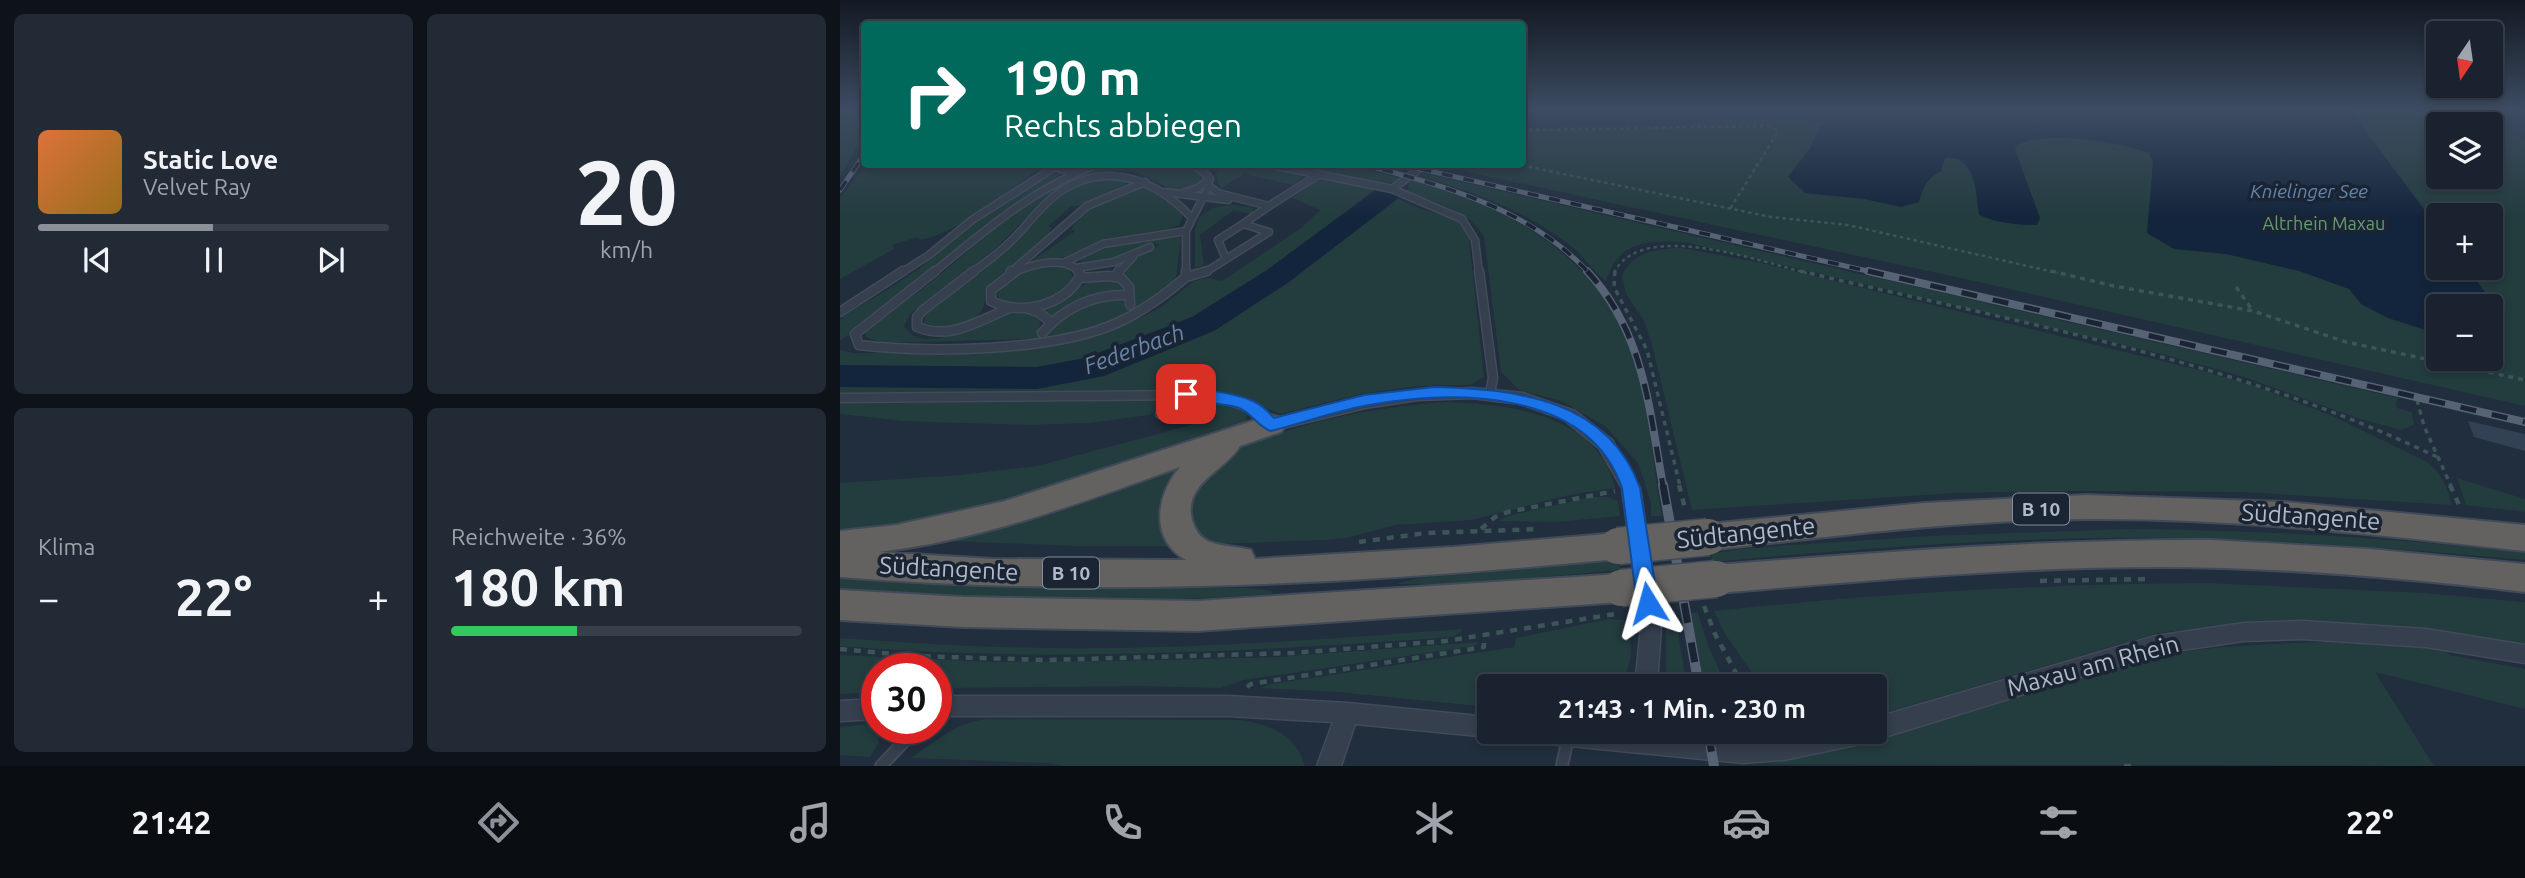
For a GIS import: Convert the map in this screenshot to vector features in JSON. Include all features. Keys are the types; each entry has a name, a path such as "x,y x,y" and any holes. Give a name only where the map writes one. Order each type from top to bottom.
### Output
{"highway":[{"path":"840,544 884,540 999,516 1271,425"},
{"path":"1236,438 1196,468 1183,486 1175,505 1176,524 1184,541 1201,552 1302,570"},
{"name":"Südtangente","path":"840,563 1014,573 1128,574 1302,570 1454,561 1618,546 1698,531 1949,513 2139,507 2349,520 2525,538"},
{"name":"Südtangente","path":"840,605 963,612 1197,616 1623,600 1999,558 2109,554 2307,558 2525,578"}],"street":[{"path":"1271,425 1345,405 1434,392 1490,393 1534,403 1563,413 1587,427 1607,443 1625,471 1631,488 1651,626 1647,674"},
{"name":"Maxau am Rhein","path":"1887,725 2155,645 2244,632 2303,630 2427,638 2525,654"},
{"path":"952,706 1228,706 1348,713 1477,726"},
{"path":"840,711 861,710"},
{"path":"1329,766 1348,713"},
{"path":"1692,744 1743,752 1808,744"}],"lane":[{"path":"840,312 929,255 972,220 1053,168"},
{"path":"1058,168 1073,173"},
{"path":"1087,168 1045,186 1022,202 910,293 873,318 855,334 855,340 859,345 868,346 978,346 1060,340 1136,315 1168,296 1186,277 1205,273 1269,232 1243,225"},
{"path":"1199,168 1204,171 1218,193 1269,206"},
{"path":"1285,168 1392,190 1462,219 1471,229 1475,240 1493,378 1490,393"},
{"path":"1392,190 1421,168"},
{"path":"1010,308 964,327 942,332 926,332 917,327 916,320 928,305 1009,242 1064,188 1108,175 1130,175 1159,191 1191,217"},
{"path":"1226,260 1218,240 1318,175"},
{"path":"1010,275 1011,270 1087,206 1145,182"},
{"path":"1186,277 1186,231 1210,183"},
{"path":"1159,191 1188,192 1210,183"},
{"path":"1159,191 1201,200"},
{"path":"1169,198 1256,203"},
{"path":"964,327 982,313 991,301 991,290 1010,275 1030,267 1063,263 1103,244 1186,231"},
{"path":"1063,263 1076,268 1097,267 1133,256 1150,247"},
{"path":"1116,275 1133,256"},
{"path":"1023,308 1059,297 1073,288 1080,278 1080,271 1076,268"},
{"path":"1080,278 1116,275 1126,282 1130,305"},
{"path":"1042,332 1051,322 1081,302 1114,294 1128,295"},
{"path":"991,301 1010,308 1038,312 1051,322"},
{"path":"840,398 1204,395 1246,404 1261,413 1271,425"},
{"path":"1160,414 1204,395"},
{"path":"881,766 901,744"},
{"path":"1562,766 1566,744"}],"path":[{"path":"1730,209 1769,146"},
{"path":"1526,166 1771,218 1848,225 2114,286 2253,311 2346,342 2525,380"},
{"path":"1698,531 1647,350 1640,330 1614,286 1613,276 1622,260 1633,253 1662,246 1699,248 2159,355 2295,397 2383,431 2437,457"},
{"path":"2236,287 2253,311"},
{"path":"2417,400 2437,457 2462,511"},
{"path":"1481,529 1495,517 1508,512 1631,488"},
{"path":"1347,544 1395,535 1481,529 1551,528"},
{"path":"2035,581 2150,579"},
{"path":"1709,590 1705,614 1736,674"},
{"path":"840,649 914,656 1072,659 1293,653 1484,636 1623,600"},
{"path":"1228,706 1251,684 1484,647 1484,636"},
{"path":"2124,766 2136,766"}],"green space":[{"path":"840,146 857,146 840,177"},
{"name":"Altrhein Maxau","path":"1526,146 2426,146 2426,189 2503,189 2503,146 2525,146 2525,406 1965,279 1450,168 1526,168"},
{"path":"864,168 1040,168 970,219 937,235 920,240 918,237 892,245 894,249 840,279 840,198"},
{"path":"1099,168 1186,168 1203,179 1202,183 1179,191 1133,172 1100,173 1079,178 1046,199 984,258 911,313 904,326 917,337 934,339 1012,312 1029,313 1041,322 1036,335 1044,335 1071,313 1088,304 1123,298 1125,309 1134,307 1133,282 1123,273 1140,256 1160,245 1155,243 1110,261 1083,264 1081,259 1114,244 1178,236 1181,239 1176,277 1150,303 1111,322 1070,333 1026,339 882,343 866,337 865,332 877,319 921,290 1008,217 1031,200 1081,174"},
{"path":"1209,168 1272,168 1305,174 1293,185 1244,174 1220,189 1216,172"},
{"path":"1292,168 1361,168 1404,179 1382,184"},
{"path":"1064,172 986,224 937,267 840,341 840,319 917,270 958,233 987,212 1039,181"},
{"path":"1423,173 2398,398 2397,408 2412,412 2414,425 2401,430 2357,418 2247,378 2158,353 1688,243 1638,245 1619,257 1606,281 1571,246 1536,223 1480,196 1420,176"},
{"path":"1109,178 1126,181 1126,184 1078,206 1072,206 1048,226 1052,227 1048,236 988,288 983,308 973,319 946,328 923,324 928,309 1002,254 1060,197 1089,182"},
{"path":"1317,180 1375,189 1421,209 1458,221 1469,239 1484,377 1470,385 1420,386 1361,394 1280,414 1238,395 1208,391 840,393 840,350 854,353 888,353 1053,346 1101,334 1144,316 1161,307 1194,281 1207,278 1222,281 1301,228 1320,210 1292,198"},
{"path":"1414,180 1483,205 1515,221 1545,239 1572,261 1595,287 1615,317 1637,371 1662,516 1651,516 1651,503 1638,463 1605,426 1561,401 1519,390 1501,372 1484,237 1470,220 1460,214 1407,192 1409,183"},
{"path":"1145,187 1184,213 1179,225 1118,237 1065,257 1022,267 1074,232 1075,230 1071,230 1076,222 1103,200"},
{"path":"1230,205 1252,207 1253,212 1251,214 1234,210 1200,235 1204,265 1195,268 1195,231 1199,217 1213,208"},
{"path":"1682,248 1757,262 2252,385 2333,416 2425,461 2443,480 2452,505 2244,492 2057,491 1956,493 1692,510 1652,345 1644,321 1626,294 1622,276 1632,262 1647,253"},
{"path":"1043,267 1068,269 1073,276 1062,292 1030,304 1018,304 999,298 998,293 1003,286 1017,275"},
{"path":"1102,279 1118,280 1123,290 1087,299 1054,317 1038,309 1086,284"},
{"path":"1177,398 1149,415 1090,423 1029,425 903,421 840,414 840,403"},
{"path":"1206,401 1234,405 1247,415 1245,423 963,517 840,532 840,483 959,475 1037,466 1191,425 1203,418 1202,407 1174,412"},
{"path":"1445,402 1495,405 1521,410 1570,429 1590,443 1606,463 1615,488 1569,495 1472,520 1396,525 1346,538 1323,540 1220,544 1202,535 1191,518 1190,506 1199,482 1218,462 1239,448 1289,430 1340,417"},
{"path":"1202,452 1172,546 1075,546 926,540"},
{"path":"2457,478 2525,499 2525,512 2466,505"},
{"path":"1592,497 1608,497 1618,501 1620,516 1557,522 1498,521 1507,516"},
{"path":"2129,529 2278,533 2426,543 2525,552 2525,560 2348,546 2172,538 1942,544 1712,562 1711,554 1748,548 1929,536"},
{"path":"1619,561 1620,570 1467,584 1396,584 1419,578"},
{"path":"840,577 1034,588 1248,588 1272,591 1271,594 1163,599 1002,598 840,589"},
{"path":"2208,583 2424,593 2525,602 2525,647 2448,632 2316,621 2247,623 2158,633 1887,712 1887,674 1753,674 1725,634 1714,611 1838,599 2084,585"},
{"path":"1691,613 1698,613 1721,674 1702,674"},
{"path":"1675,615 1685,674 1666,674 1666,616"},
{"path":"1609,619 1624,620 1630,638 1630,661 1625,674 1477,674 1477,706 1337,692 1261,688 1271,684 1514,647 1516,638"},
{"path":"1462,629 1462,632 1452,637 1132,654 986,654 840,646 840,638 995,647 1151,647"},
{"path":"1479,642 1474,646 1244,680 1220,688 952,688 952,660 1114,661 1278,657"},
{"path":"2327,642 2444,649 2450,655 2525,669 2525,709 2375,672 2434,766 1761,764 1861,744 1887,744 1887,736 2074,678 2142,659 2194,650"},
{"path":"840,655 861,656 861,693 840,694"},
{"path":"1240,720 1280,732 1295,746 1305,766 1064,766 911,758 931,744 952,744 952,731 974,721"},
{"path":"861,725 861,744 878,744 870,757 840,755 840,727"}],"water":[{"name":"Knielinger See","path":"1811,146 2017,146 2015,149 2040,218 2037,225 2015,224 1979,215 1969,169 1955,159 1945,158 1941,171 1926,183 1919,202 1901,207 1864,199 1805,193 1788,177"},
{"name":"Knielinger See","path":"2120,146 2377,146 2426,212 2426,280 2476,280 2486,294 2426,294 2426,330 2388,318 2361,304 2349,289 2299,271 2226,254 2174,249 2147,233 2153,162 2149,153"}],"building":[{"path":"2468,421 2525,434 2525,451 2474,437"}],"waterway":[{"name":"Federbach","path":"840,376 1037,378 1092,368 1203,324 1278,276 1387,194"}],"railway":[{"path":"840,190 861,159"},
{"path":"1376,168 1454,191 1513,216 1566,251 1587,271"},
{"path":"1417,168 1876,273"},
{"path":"1587,271 1621,319 1632,345 1648,400 1663,486"},
{"path":"1868,271 2525,422"},
{"path":"1663,485 1697,674"},
{"path":"1710,744 1714,766"}],"route":[{"path":"1186,394 1217,397 1246,404 1261,413 1271,425 1364,401 1434,392 1490,393 1563,413 1607,443 1625,471 1631,488 1648,603"}]}
